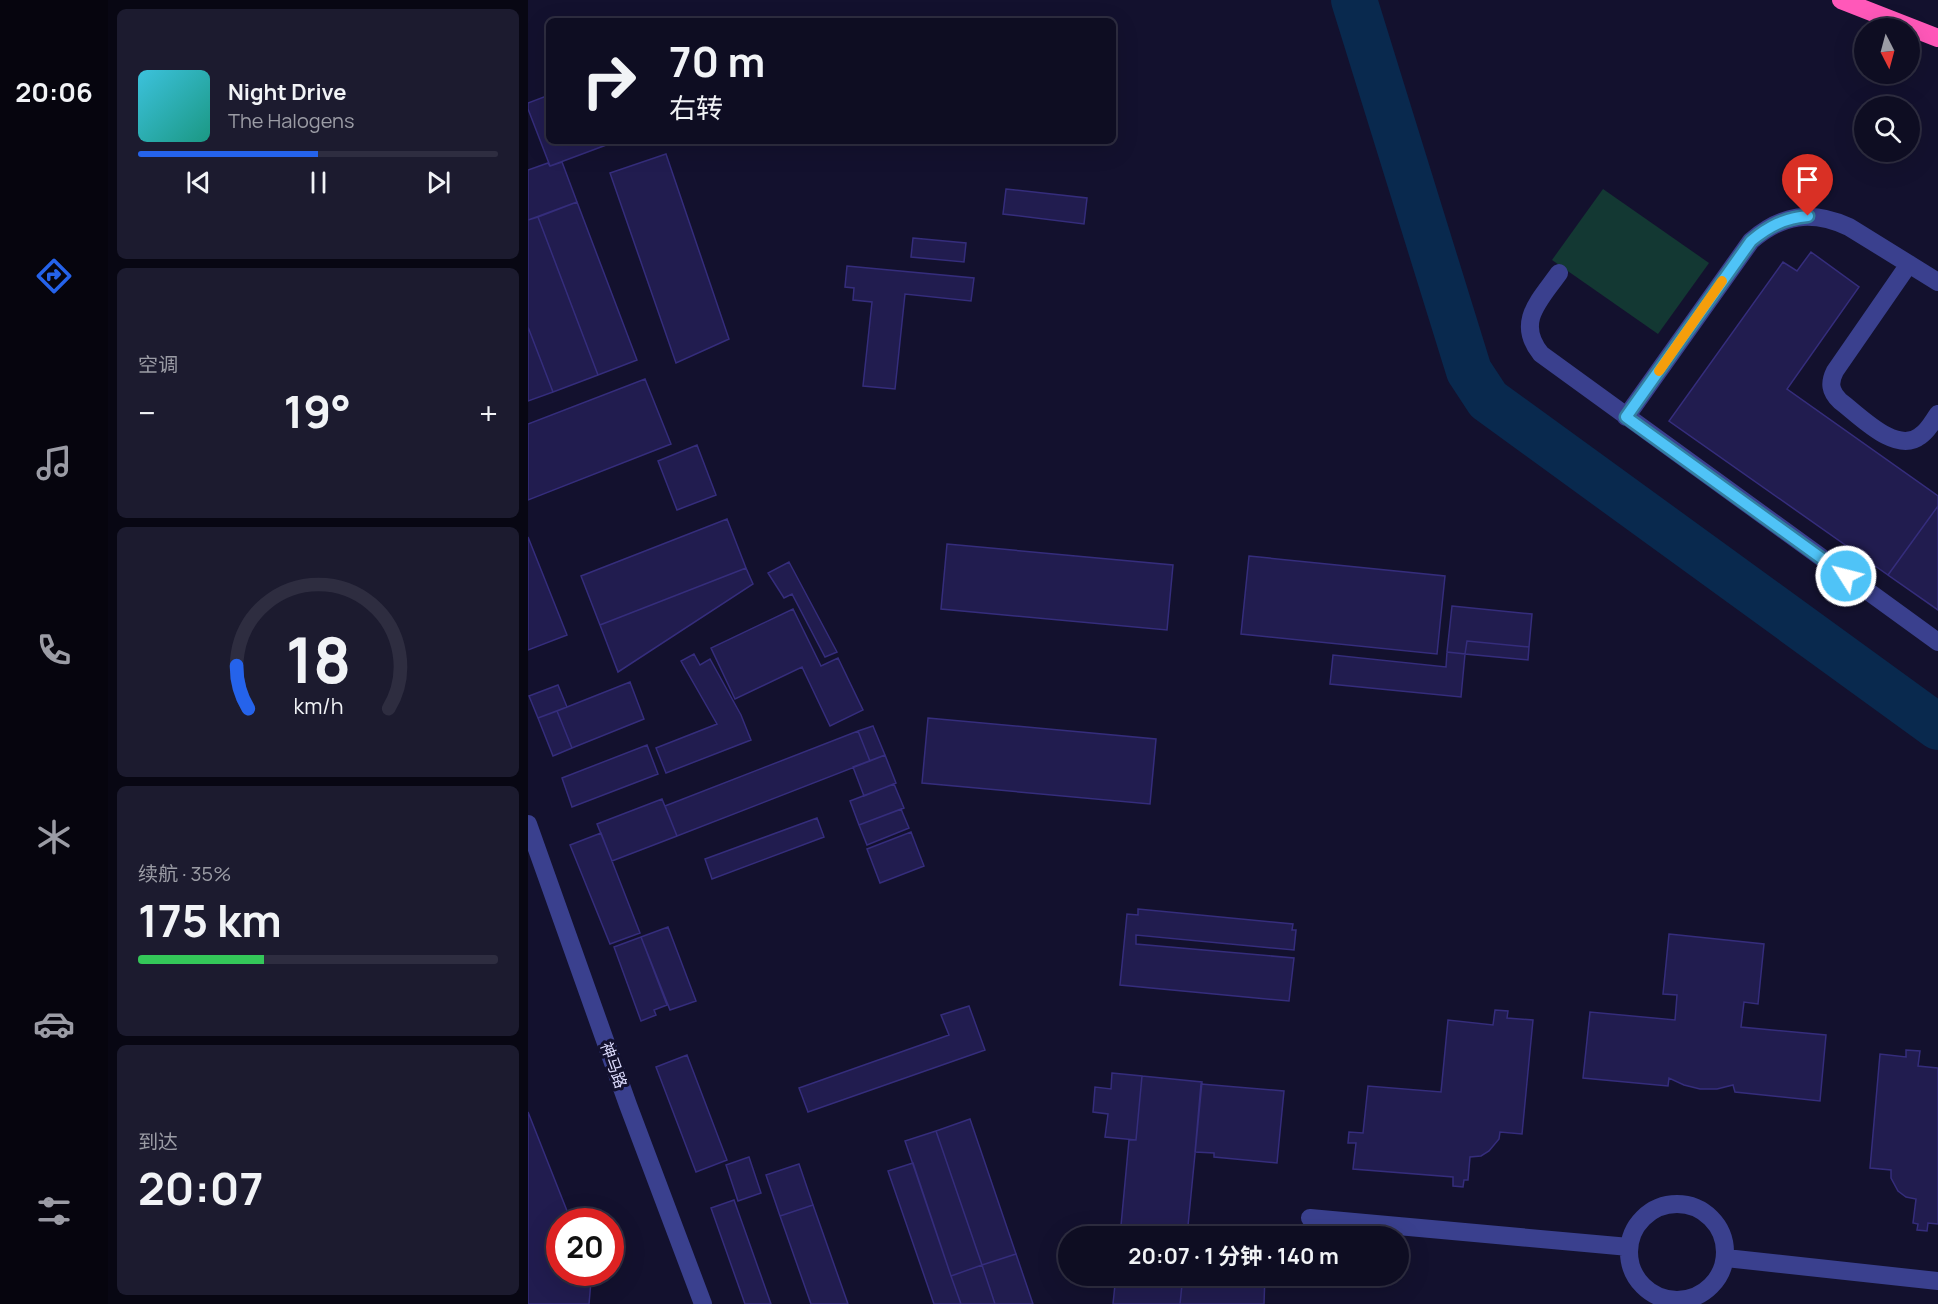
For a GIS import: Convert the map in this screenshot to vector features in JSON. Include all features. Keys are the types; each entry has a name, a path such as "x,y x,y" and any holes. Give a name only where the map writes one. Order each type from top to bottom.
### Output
{"highway":[{"path":"1841,0 1938,38"}],"street":[{"path":"1626,417 1751,241 1778,222 1808,216 1836,221 1938,282"},
{"path":"1909,264 1835,371 1831,378 1831,386 1834,395 1840,401 1884,435 1897,441 1913,441 1921,436 1938,414"},
{"path":"1559,273 1530,318 1529,330 1535,347 1548,360 1938,642"},
{"name":"神马路","path":"528,824 628,1105 703,1304"},
{"path":"1676,1204 1690,1205 1713,1219 1723,1238 1726,1258 1715,1283 1692,1299 1673,1302 1652,1294 1641,1285 1631,1267 1629,1247 1632,1233 1639,1221 1656,1209 1676,1204"},
{"path":"1310,1218 1629,1247"},
{"path":"1726,1258 1938,1281"}],"green space":[{"path":"1603,189 1709,263 1658,334 1552,260"}],"building":[{"path":"546,96 546,144 609,144 550,166 528,109 528,103"},
{"path":"666,154 729,339 676,363 610,173"},
{"path":"562,162 577,202 528,220 528,170 548,163 550,166"},
{"path":"1006,189 1087,198 1084,224 1003,214"},
{"path":"577,202 637,360 598,375 538,217"},
{"path":"538,217 598,375 553,392 528,327 528,220"},
{"path":"913,238 966,243 964,262 911,257"},
{"path":"1811,252 1859,287 1787,389 1938,496 1938,506 1888,575 1669,421 1783,262 1797,271"},
{"path":"847,266 974,278 971,301 905,294 895,389 863,386 872,302 853,300 854,288 845,287"},
{"path":"528,327 553,392 528,401"},
{"path":"645,379 671,444 528,500 528,424"},
{"path":"697,445 716,495 677,510 658,461"},
{"path":"1938,506 1938,610 1888,575"},
{"path":"727,519 746,568 600,625 581,576"},
{"path":"528,537 567,635 528,650"},
{"path":"947,544 1173,565 1167,630 941,609"},
{"path":"1249,556 1445,576 1437,654 1241,634"},
{"path":"789,562 837,652 825,657 792,594 784,598 768,573"},
{"path":"746,568 753,584 618,672 600,625"},
{"path":"1452,606 1532,614 1529,647 1467,641 1465,654 1447,652"},
{"path":"793,609 821,666 838,658 863,710 830,726 802,667 735,699 711,648"},
{"path":"1467,641 1529,647 1528,660 1465,654"},
{"path":"1447,652 1465,654 1461,697 1330,684 1333,655 1446,667"},
{"path":"694,654 700,665 710,659 741,715 751,740 666,773 656,748 717,724 681,661"},
{"path":"630,682 644,719 572,748 557,711"},
{"path":"558,685 567,707 538,718 529,696"},
{"path":"557,711 572,748 553,756 538,718"},
{"path":"928,718 1156,739 1150,804 922,783"},
{"path":"873,726 885,755 870,761 858,731"},
{"path":"858,731 870,761 677,836 665,806"},
{"path":"647,745 658,774 572,807 562,778"},
{"path":"885,755 896,783 864,796 853,767"},
{"path":"894,784 904,808 859,825 850,801"},
{"path":"662,799 677,836 612,861 597,824"},
{"path":"901,809 909,828 867,845 859,825"},
{"path":"817,818 824,837 712,879 705,859"},
{"path":"911,832 924,866 880,883 867,849"},
{"path":"601,833 640,933 610,944 570,845"},
{"path":"1138,909 1293,924 1292,930 1296,930 1294,950 1136,935 1136,944 1294,958 1289,1001 1120,985 1127,914 1138,915"},
{"path":"668,927 696,1001 670,1010 641,937"},
{"path":"1669,934 1764,944 1758,1004 1744,1002 1741,1027 1826,1035 1820,1101 1735,1092 1733,1085 1717,1089 1700,1089 1669,1078 1668,1086 1583,1078 1590,1012 1675,1020 1677,995 1663,994"},
{"path":"641,937 667,1005 654,1010 656,1015 641,1021 614,947"},
{"path":"969,1006 985,1050 808,1112 799,1088 949,1035 941,1015"},
{"path":"1495,1010 1508,1011 1507,1018 1533,1020 1522,1134 1500,1132 1499,1139 1489,1151 1481,1156 1470,1157 1468,1180 1464,1180 1463,1187 1453,1186 1453,1177 1353,1169 1356,1143 1348,1143 1349,1132 1363,1133 1368,1086 1441,1092 1448,1020 1493,1025"},
{"path":"1906,1050 1920,1051 1918,1066 1938,1068 1938,1224 1928,1223 1927,1231 1917,1230 1918,1224 1913,1223 1916,1199 1906,1197 1898,1191 1891,1178 1891,1170 1870,1168 1880,1054 1906,1057"},
{"path":"687,1055 727,1160 696,1172 656,1067"},
{"path":"1112,1073 1142,1076 1136,1140 1105,1137 1108,1114 1093,1112 1095,1087 1111,1089"},
{"path":"1142,1076 1202,1082 1188,1226 1121,1226 1129,1140 1136,1140"},
{"path":"1201,1084 1284,1091 1277,1163 1214,1157 1214,1153 1195,1152"},
{"path":"528,1112 566,1208 546,1208 546,1286 591,1286 589,1304 528,1304"},
{"path":"970,1119 1016,1254 982,1265 936,1131"},
{"path":"936,1131 982,1265 951,1276 905,1141"},
{"path":"749,1157 761,1193 738,1201 726,1165"},
{"path":"913,1163 961,1304 934,1304 888,1171"},
{"path":"799,1164 813,1205 780,1216 766,1175"},
{"path":"734,1200 771,1304 745,1304 711,1208"},
{"path":"813,1205 848,1304 811,1304 780,1216"},
{"path":"1016,1254 1033,1304 995,1304 982,1265"},
{"path":"982,1265 995,1304 961,1304 951,1276"},
{"path":"1115,1286 1182,1286 1180,1304 1113,1304"},
{"path":"1182,1286 1265,1286 1264,1304 1180,1304"}],"waterway":[{"path":"1354,0 1469,371 1488,400 1938,727"}],"slow traffic":[{"path":"1659,371 1722,281"}],"route":[{"path":"1808,216 1778,222 1751,241 1626,417 1846,576"}]}
